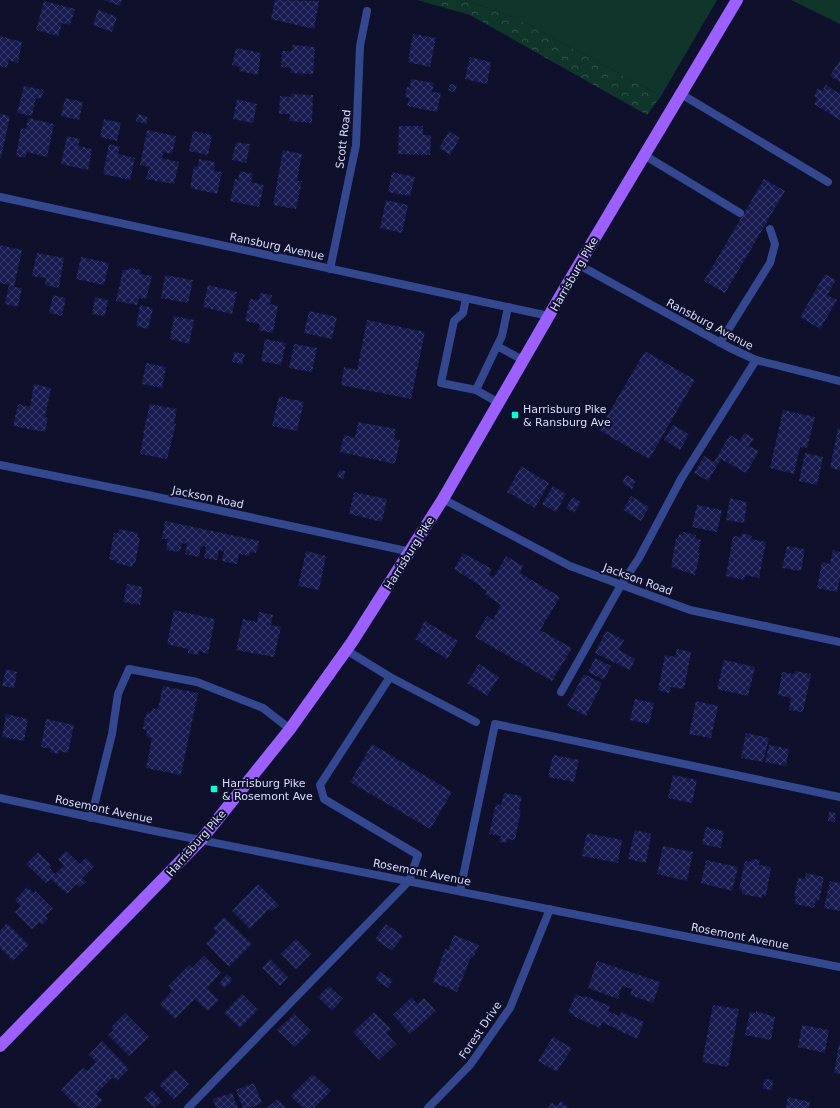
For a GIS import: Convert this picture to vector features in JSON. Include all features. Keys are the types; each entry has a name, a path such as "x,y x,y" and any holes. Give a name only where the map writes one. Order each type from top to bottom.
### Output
{"main road":[{"name":"Harrisburg Pike","path":"0,1046 202,840 290,729 346,650 411,552 443,499 579,265 737,0"}],"street":[{"name":"Scott Road","path":"330,269 356,145 360,46 367,11"},
{"path":"681,94 828,182"},
{"path":"644,155 740,213"},
{"name":"Ransburg Avenue","path":"0,197 549,316"},
{"path":"720,343 770,264 776,244 770,229"},
{"name":"Ransburg Avenue","path":"579,265 720,343 756,360 840,381"},
{"path":"466,298 463,313 454,321 441,383 476,390 499,403"},
{"path":"476,390 502,336 508,307"},
{"path":"497,346 524,360"},
{"path":"561,692 621,585 639,558 681,479 756,360"},
{"name":"Jackson Road","path":"0,465 148,495 411,552"},
{"name":"Jackson Road","path":"443,499 570,566 690,610 840,642"},
{"path":"346,650 390,677 476,722"},
{"path":"91,818 112,734 118,694 129,669 196,682 263,708 290,729"},
{"path":"188,1108 409,881 418,855 324,800 320,786 390,677"},
{"path":"460,891 495,724 840,797"},
{"name":"Rosemont Avenue","path":"0,798 91,818 840,967"},
{"name":"Forest Drive","path":"428,1108 470,1065 510,1008 550,909"}],"green space":[{"path":"417,0 465,0 516,18 661,96 647,115 470,15"},
{"path":"465,0 717,0 661,96 516,18"},
{"path":"791,0 840,0 840,24"}],"building":[{"path":"104,0 122,0 120,6"},
{"path":"275,0 319,1 314,29 271,19"},
{"path":"44,1 75,9 70,25 62,23 58,36 36,30"},
{"path":"98,10 117,17 112,32 93,25"},
{"path":"413,34 436,38 430,67 408,62"},
{"path":"0,36 22,42 18,63 9,60 7,68 0,66"},
{"path":"292,45 315,47 313,74 290,73 291,68 281,67 282,51 292,51"},
{"path":"236,48 261,53 258,75 239,71 240,67 232,65"},
{"path":"470,57 491,62 487,84 465,79"},
{"path":"840,60 840,82 830,76"},
{"path":"411,79 434,83 432,92 441,93 437,112 407,106 409,98 405,97 407,87 410,88"},
{"path":"450,84 457,85 455,92 448,91"},
{"path":"826,85 840,94 840,120 814,104 817,98 814,96 818,88 822,91"},
{"path":"24,86 44,90 41,99 36,98 32,116 17,113"},
{"path":"291,94 313,95 312,123 289,121 290,114 279,114 280,96 291,97"},
{"path":"65,98 83,102 79,120 61,116"},
{"path":"237,99 257,104 253,123 233,119"},
{"path":"0,114 10,116 1,158 0,158"},
{"path":"138,114 148,117 146,124 136,121"},
{"path":"28,118 54,124 47,157 27,152 25,158 16,156 21,128 26,129"},
{"path":"104,119 121,123 117,141 100,137"},
{"path":"399,126 423,126 423,135 431,135 430,155 398,154"},
{"path":"147,130 176,136 172,154 164,152 162,158 179,162 174,184 146,179 149,167 140,165"},
{"path":"193,131 212,135 208,155 189,151"},
{"path":"449,131 460,138 450,155 439,148"},
{"path":"67,136 80,139 78,146 92,149 88,170 61,164"},
{"path":"236,142 250,144 246,163 232,160"},
{"path":"109,144 120,147 118,154 135,158 130,180 103,174"},
{"path":"283,150 302,154 297,181 302,181 296,209 273,205"},
{"path":"199,159 215,162 214,171 222,172 217,194 190,188 194,166 198,167"},
{"path":"240,171 253,174 251,182 264,185 259,207 230,201 235,179 238,180"},
{"path":"392,172 415,177 410,196 388,192"},
{"path":"764,179 785,191 725,293 704,281"},
{"path":"386,200 408,205 402,233 380,228"},
{"path":"0,245 22,250 14,287 22,288 18,307 5,304 9,285 0,283"},
{"path":"37,253 64,258 59,288 45,285 46,278 32,276"},
{"path":"81,257 109,263 104,285 76,279"},
{"path":"129,268 141,270 140,274 152,276 146,299 139,298 137,305 116,301 123,270 128,270"},
{"path":"825,274 836,280 827,295 837,300 820,329 800,317"},
{"path":"165,275 193,280 188,303 161,298"},
{"path":"208,285 237,292 232,314 203,307"},
{"path":"260,293 272,295 270,304 278,306 273,333 258,330 260,324 245,321 250,299 259,300"},
{"path":"53,295 66,298 62,316 49,313"},
{"path":"95,297 108,300 105,316 92,314"},
{"path":"140,305 153,308 148,329 136,326"},
{"path":"309,311 337,317 332,339 304,333"},
{"path":"174,316 194,320 189,344 170,339"},
{"path":"367,320 425,332 411,399 341,385 344,367 357,370"},
{"path":"265,339 286,343 281,365 261,361"},
{"path":"294,344 317,348 312,372 289,368"},
{"path":"645,351 695,380 649,459 599,430"},
{"path":"234,352 245,354 242,364 232,362"},
{"path":"146,363 166,367 162,388 142,384"},
{"path":"34,384 51,388 45,417 48,418 45,432 13,426 18,404 30,407"},
{"path":"279,396 304,402 297,431 272,426"},
{"path":"150,404 177,409 174,423 176,424 167,459 140,454"},
{"path":"783,410 815,417 807,448 800,447 794,474 770,468"},
{"path":"358,422 396,429 394,439 400,440 395,464 340,452 344,435 355,438"},
{"path":"673,425 689,434 680,450 664,440"},
{"path":"838,428 840,429 840,470 830,468"},
{"path":"744,433 754,438 749,446 759,451 746,473 721,459 708,481 694,473 704,456 714,462 730,435 740,441"},
{"path":"805,453 823,457 817,485 799,481"},
{"path":"521,466 549,483 535,508 507,492"},
{"path":"339,470 345,471 344,479 337,477"},
{"path":"626,475 636,481 632,489 622,483"},
{"path":"553,486 566,494 556,512 542,504"},
{"path":"354,492 387,499 382,522 349,514"},
{"path":"631,496 649,507 641,521 623,510"},
{"path":"573,497 581,502 574,513 566,508"},
{"path":"730,498 747,502 744,523 726,520"},
{"path":"697,505 722,510 717,532 692,527"},
{"path":"165,521 259,541 256,553 250,552 249,556 239,554 237,564 222,561 224,551 219,550 217,560 204,558 206,547 201,546 199,557 185,554 187,544 182,543 180,552 166,550 168,539 162,539"},
{"path":"119,529 138,533 137,537 140,538 135,564 133,563 132,567 116,563 116,561 109,559 114,533 118,533"},
{"path":"683,532 696,535 695,538 701,540 698,553 700,553 695,575 671,567 676,538 678,539 679,534 683,535"},
{"path":"742,533 752,536 751,539 766,542 759,578 745,575 744,580 726,576 733,536 741,537"},
{"path":"787,546 805,549 801,571 782,568"},
{"path":"833,550 840,552 840,579 837,592 817,588 822,562 830,564"},
{"path":"306,551 326,556 319,590 298,586"},
{"path":"463,553 492,569 489,575 494,577 506,556 523,566 520,573 560,597 540,630 572,648 552,681 475,637 487,616 493,620 501,605 485,594 487,591 480,587 481,586 454,569"},
{"path":"127,584 143,587 140,605 123,602"},
{"path":"174,610 215,619 208,654 199,651 198,655 188,653 188,649 167,644"},
{"path":"259,612 273,615 271,625 281,627 274,657 236,650 243,619 257,622"},
{"path":"425,621 458,641 447,659 415,639"},
{"path":"606,631 624,640 619,650 635,659 630,670 595,653"},
{"path":"677,649 691,652 684,689 671,687 669,693 658,690 665,655 675,657"},
{"path":"595,658 611,666 604,680 588,672"},
{"path":"724,660 755,667 748,696 717,689"},
{"path":"479,664 499,677 487,696 467,683"},
{"path":"6,669 17,672 14,688 2,686"},
{"path":"795,671 811,674 803,712 789,710 791,698 778,695 782,672 794,674"},
{"path":"584,674 602,683 586,716 567,706"},
{"path":"163,686 198,693 181,775 146,768 152,738 146,736 147,730 143,729 144,722 147,712 151,713 152,708 158,709"},
{"path":"635,699 654,703 649,724 630,720"},
{"path":"696,701 718,706 711,738 689,734"},
{"path":"6,714 28,719 24,741 2,737"},
{"path":"46,719 74,725 68,753 59,751 59,754 50,752 51,749 41,747"},
{"path":"746,733 769,738 763,762 741,758"},
{"path":"372,744 452,792 430,829 350,782"},
{"path":"769,745 789,749 786,766 765,762"},
{"path":"553,755 579,760 574,782 548,777"},
{"path":"673,775 697,780 692,803 668,798"},
{"path":"504,793 522,796 519,809 521,810 515,840 507,839 506,843 499,842 501,836 489,834 496,804 501,805"},
{"path":"829,811 836,813 835,822 828,821"},
{"path":"706,827 724,831 721,848 702,844"},
{"path":"635,830 651,834 646,863 628,859"},
{"path":"587,833 622,840 618,863 582,856"},
{"path":"663,846 693,852 687,881 657,874"},
{"path":"66,851 80,864 86,858 94,866 82,878 86,882 80,887 76,884 67,894 51,879 46,883 26,864 38,852 51,865 49,867 55,874 64,865 58,859"},
{"path":"752,859 760,860 759,865 771,867 766,896 762,895 762,898 742,894 742,890 739,889 745,861 751,862"},
{"path":"706,860 738,867 732,891 701,883"},
{"path":"806,873 824,877 819,901 816,900 814,908 795,904 796,896 794,896 798,878 805,879"},
{"path":"830,881 840,883 840,911 824,908"},
{"path":"258,884 279,905 272,911 269,909 250,929 232,911"},
{"path":"27,887 34,893 35,891 53,909 45,916 48,919 42,925 39,922 32,929 15,912 21,906 15,900"},
{"path":"224,917 252,944 229,967 206,943 217,932 213,928"},
{"path":"7,923 29,945 13,961 0,948 0,931"},
{"path":"386,924 403,936 392,951 375,939"},
{"path":"454,935 479,945 473,958 471,957 457,992 433,982 445,949 448,950"},
{"path":"296,939 311,954 296,969 281,954"},
{"path":"204,956 221,973 207,988 219,1000 208,1011 195,999 175,1019 160,1004 172,991 168,986 189,965 192,968"},
{"path":"270,959 288,977 280,986 262,968"},
{"path":"597,961 660,982 653,1003 630,995 632,989 622,986 618,999 588,988"},
{"path":"380,972 393,980 388,988 375,979"},
{"path":"227,974 233,980 224,988 219,983"},
{"path":"329,986 343,999 332,1011 318,997"},
{"path":"242,994 258,1010 240,1028 224,1013"},
{"path":"576,994 610,1006 608,1011 619,1016 621,1012 644,1022 637,1039 602,1022 600,1028 573,1016 574,1015 568,1012"},
{"path":"412,997 417,1004 424,998 436,1011 410,1034 393,1015"},
{"path":"713,1005 739,1009 728,1067 702,1062"},
{"path":"756,1011 775,1017 771,1040 745,1035 750,1012 756,1013"},
{"path":"374,1012 391,1029 386,1033 396,1044 379,1060 353,1032"},
{"path":"125,1013 149,1037 129,1056 108,1035 114,1030 111,1027"},
{"path":"294,1014 311,1031 295,1047 277,1030"},
{"path":"802,1025 829,1030 825,1053 798,1047"},
{"path":"553,1037 572,1048 557,1072 538,1061"},
{"path":"102,1041 129,1069 117,1081 113,1077 96,1094 103,1100 95,1108 79,1108 61,1090 83,1068 87,1071 96,1062 89,1055"},
{"path":"840,1044 840,1074 834,1073"},
{"path":"175,1070 189,1084 174,1099 159,1085"},
{"path":"313,1074 331,1091 314,1108 303,1108 291,1096"},
{"path":"764,1079 773,1080 772,1090 763,1089"},
{"path":"254,1083 262,1103 250,1108 243,1108 236,1090"},
{"path":"152,1090 162,1101 155,1108 144,1098"},
{"path":"232,1093 238,1108 216,1108 213,1099"},
{"path":"788,1097 810,1102 809,1108 786,1108"},
{"path":"278,1099 286,1108 267,1108"},
{"path":"561,1101 569,1108 548,1108 552,1103 557,1106"}],"place":[{"name":"Harrisburg Pike & Ransburg Ave","path":"515,415"},
{"name":"Harrisburg Pike & Rosemont Ave","path":"214,789"}]}
